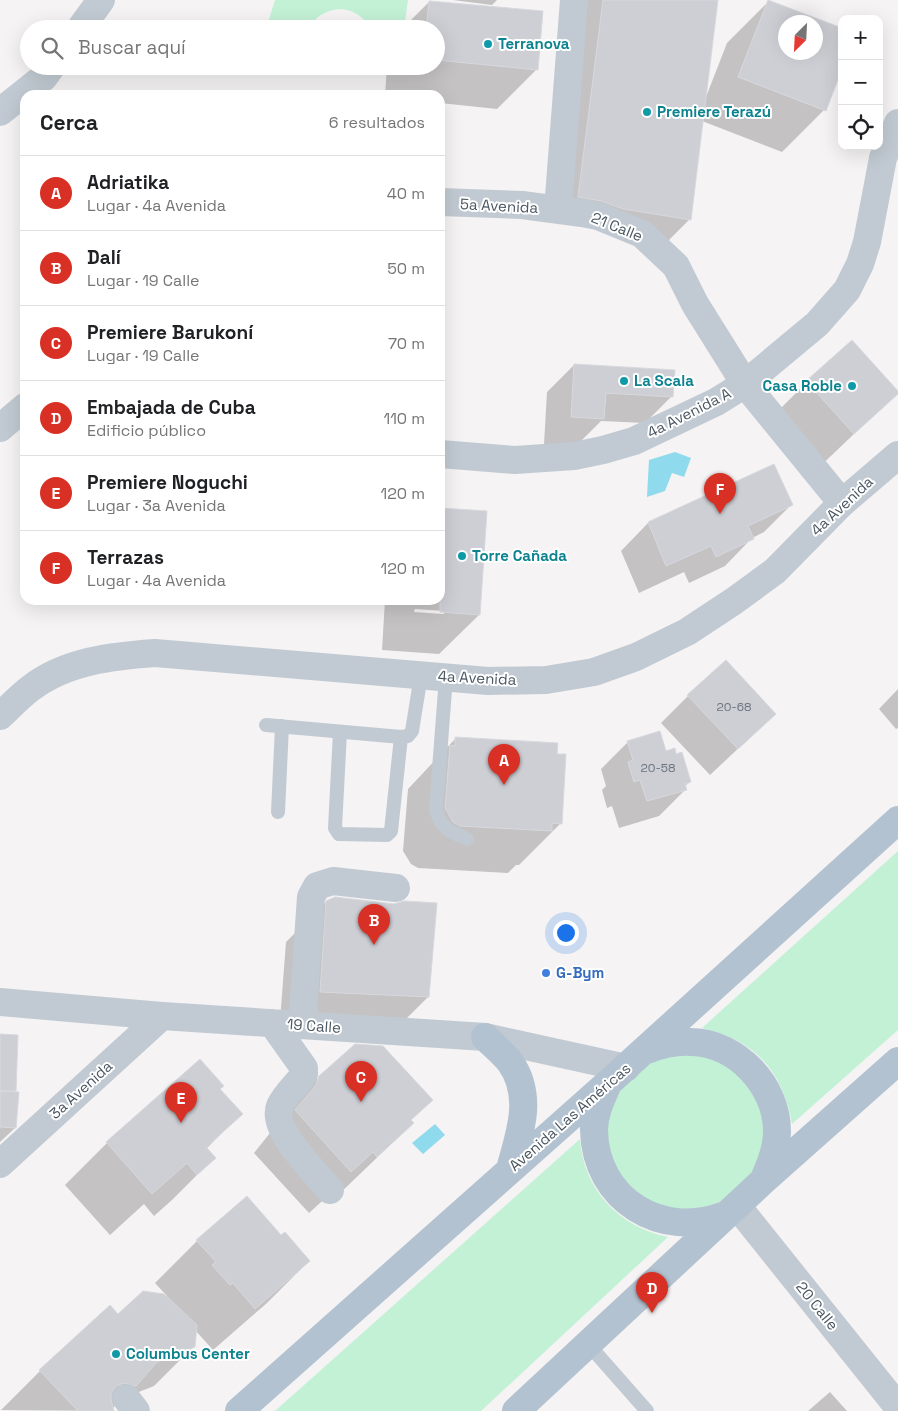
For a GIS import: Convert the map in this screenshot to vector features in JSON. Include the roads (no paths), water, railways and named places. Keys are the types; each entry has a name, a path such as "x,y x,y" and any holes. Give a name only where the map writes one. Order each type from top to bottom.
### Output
{"main road":[{"name":"Avenida Las Américas","path":"239,1411 626,1068 898,820"},
{"path":"485,1037 510,1062 520,1082 525,1107 524,1121 510,1169"},
{"path":"733,1209 694,1223 675,1223 656,1219 636,1208 618,1193 602,1167 596,1152 594,1129 598,1106 626,1068 669,1042 694,1042 720,1048 743,1061 761,1080 773,1104 777,1130 774,1156 764,1180"},
{"path":"516,1411 764,1180 898,1061"}],"street":[{"path":"558,210 574,0"},
{"path":"87,20 101,1"},
{"path":"28,90 45,75"},
{"path":"0,112 20,96"},
{"name":"4a Avenida A","path":"445,454 515,460 574,456 603,450 634,441 716,402 745,384 817,324 847,290 860,264 867,242 883,158 898,123"},
{"name":"5a Avenida","path":"445,202 522,205 558,210"},
{"name":"21 Calle","path":"558,210 598,216 642,234 662,251 676,266 695,304 745,384 842,503"},
{"path":"0,428 20,410"},
{"name":"4a Avenida","path":"0,716 32,687 67,669 112,656 155,653 488,681 546,680 594,672 636,657 687,632 748,591 775,571 842,503 896,461"},
{"path":"302,1025 309,915 311,897 317,886 333,880 396,888"},
{"name":"19 Calle","path":"0,1002 162,1016 485,1037 626,1068"},
{"name":"3a Avenida","path":"0,1164 162,1016"},
{"path":"272,1023 304,1068 304,1075 280,1106 278,1120 283,1132 330,1190"},
{"name":"20 Calle","path":"733,1209 897,1405"}],"lane":[{"path":"266,725 401,737 408,736 412,731 433,676"},
{"path":"433,676 436,809 441,824 447,831 467,839"},
{"path":"278,812 282,726"},
{"path":"340,732 335,828 340,834 387,835 391,831 401,737"},
{"path":"588,1344 647,1411"}],"water":[{"path":"675,452 691,458 684,477 672,473 665,491 647,497 649,460"},
{"path":"435,1124 445,1135 423,1154 412,1143"}],"place":[{"name":"Terranova","path":"488,44"},
{"name":"Premiere Terazú","path":"647,112"},
{"name":"La Scala","path":"624,381"},
{"name":"Casa Roble","path":"852,386"},
{"name":"Terrazas","path":"720,514"},
{"name":"Torre Cañada","path":"462,556"},
{"name":"Adriatika","path":"504,785"},
{"name":"Dalí","path":"374,945"},
{"name":"G-Bym","path":"546,973"},
{"name":"Premiere Barukoní","path":"361,1102"},
{"name":"Premiere Noguchi","path":"181,1123"},
{"name":"Embajada de Cuba","path":"652,1313"},
{"name":"Columbus Center","path":"116,1354"}]}
